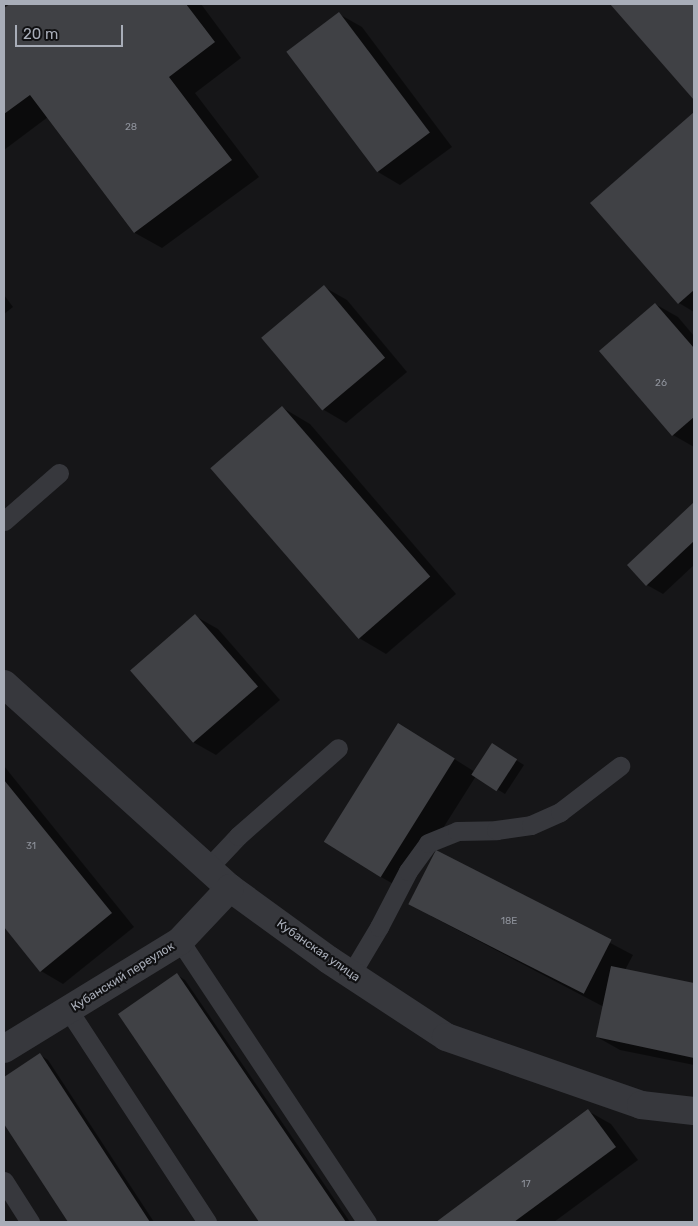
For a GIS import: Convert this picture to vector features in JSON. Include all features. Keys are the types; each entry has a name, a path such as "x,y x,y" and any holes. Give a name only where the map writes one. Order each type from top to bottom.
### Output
{"street":[{"name":"Кубанская улица","path":"4,684 230,888 351,974 446,1037 641,1105 694,1111"},
{"name":"Кубанский переулок","path":"4,1049 69,1011 180,941 230,888"}],"lane":[{"path":"4,521 59,473"},
{"path":"208,868 238,836 338,748"},
{"path":"351,974 379,927 408,871 428,843 457,831 496,830 531,826 560,812 620,766"},
{"path":"180,941 367,1222"},
{"path":"69,1011 207,1222"},
{"path":"4,1182 30,1222"}],"building":[{"path":"10,4 186,4 215,42 169,77 232,160 134,233 30,95 4,114 4,8"},
{"path":"610,4 694,4 694,100"},
{"path":"339,12 430,133 377,172 286,52"},
{"path":"694,112 694,290 678,304 590,203"},
{"path":"324,285 385,358 322,410 261,338"},
{"path":"655,303 694,348 694,417 672,436 599,351"},
{"path":"282,406 430,577 359,639 210,468"},
{"path":"694,502 694,541 646,586 627,565"},
{"path":"195,614 258,686 193,743 130,670"},
{"path":"398,723 455,759 381,877 324,842"},
{"path":"492,743 517,759 496,791 471,775"},
{"path":"4,780 112,913 40,972 4,927"},
{"path":"436,850 612,939 584,994 408,904"},
{"path":"611,966 694,983 694,1058 596,1037"},
{"path":"177,973 346,1222 259,1222 118,1014"},
{"path":"40,1053 150,1222 68,1222 4,1124 4,1077"},
{"path":"588,1109 616,1147 514,1222 436,1222"}]}
